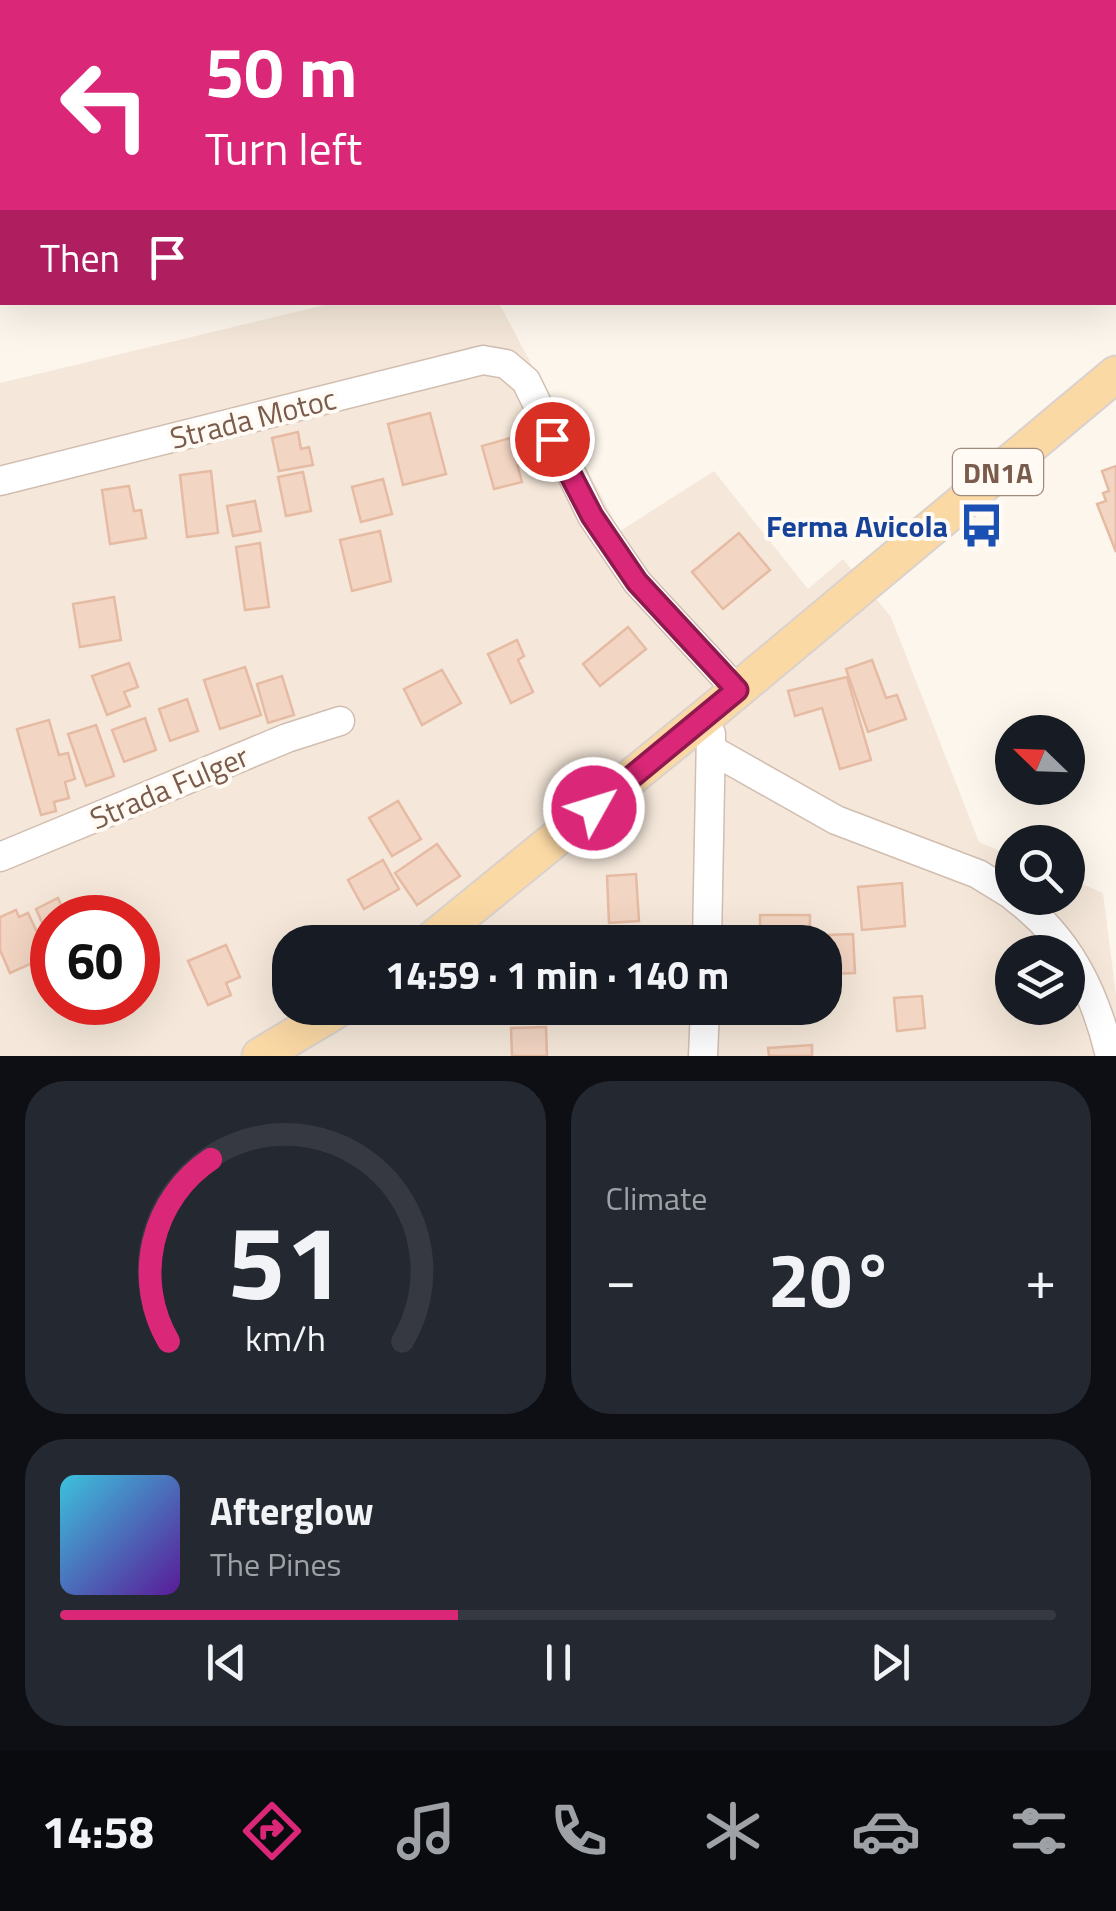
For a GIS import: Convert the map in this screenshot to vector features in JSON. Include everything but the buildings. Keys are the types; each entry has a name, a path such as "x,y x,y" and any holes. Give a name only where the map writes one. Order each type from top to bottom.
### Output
{"main road":[{"name":"DN1A","path":"450,925 1116,374"},
{"path":"260,1056 312,1025"}],"street":[{"name":"Strada Motoc","path":"0,481 483,360 506,364 526,381 592,516 724,702"},
{"path":"707,925 712,750 724,702"},
{"name":"Strada Fulger","path":"0,857 287,738 340,721"},
{"path":"712,750 836,820 978,874 995,884"},
{"path":"1036,915 1069,952 1088,988 1110,1056"},
{"path":"704,1056 705,1025"}],"shaded area":[{"path":"325,305 500,305 620,531 714,471 808,589 843,559 891,617 979,842 995,849 995,915 1085,915 1085,885 1103,893 1116,996 1116,1056 0,1056 0,383"}],"place":[{"name":"Ferma Avicola","path":"981,526"}],"route":[{"path":"552,439 592,516 637,582 737,690 594,808"}]}
